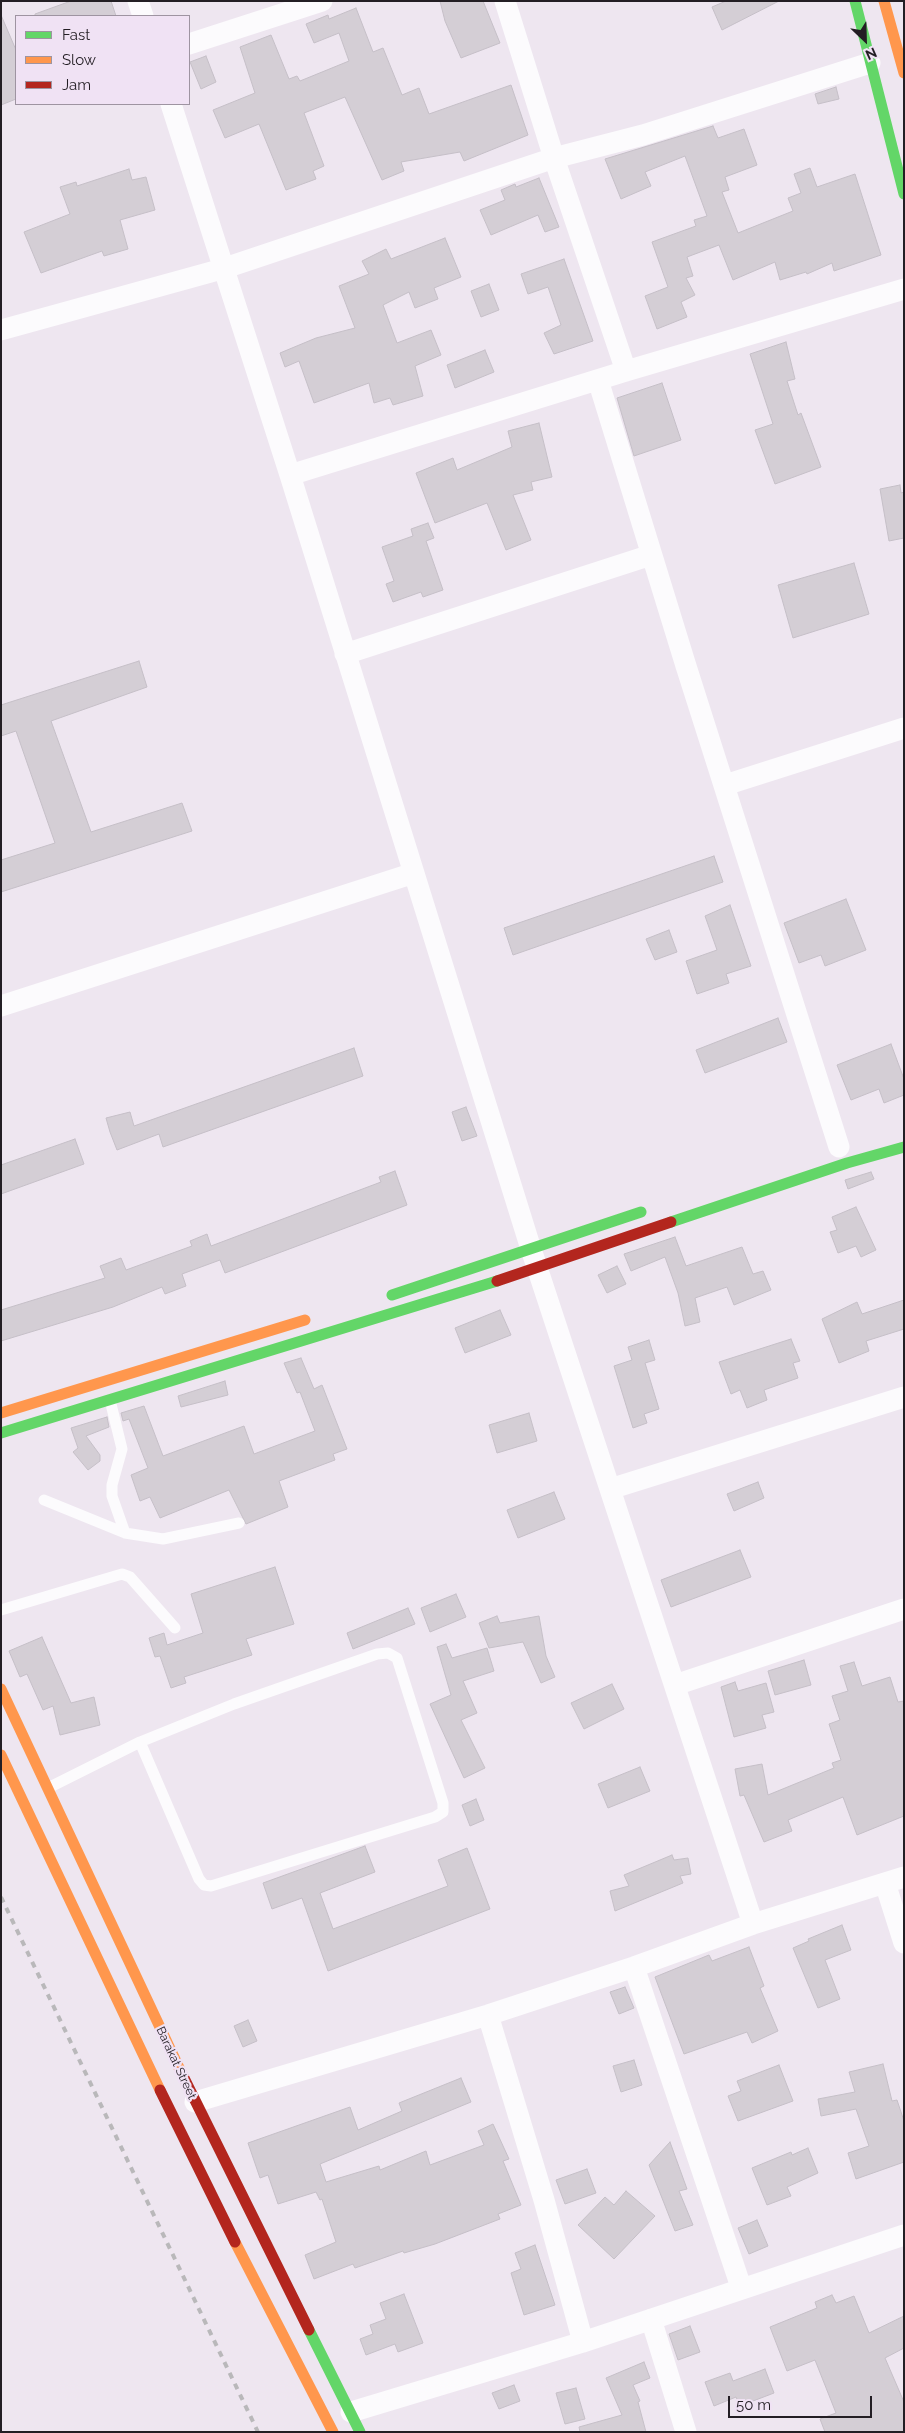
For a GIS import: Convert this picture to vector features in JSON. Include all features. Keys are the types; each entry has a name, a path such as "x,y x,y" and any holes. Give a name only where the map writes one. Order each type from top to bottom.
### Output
{"street":[{"path":"138,1 143,15"},
{"path":"190,44 322,1"},
{"path":"505,1 554,158 626,371"},
{"path":"855,1 904,194"},
{"path":"884,1 904,72"},
{"path":"3,324 222,269 554,158 643,135 870,63"},
{"path":"171,105 222,269 290,475 535,1259 753,1924"},
{"path":"290,475 626,371 904,289"},
{"path":"598,380 651,555 839,1147"},
{"path":"345,654 651,555"},
{"path":"725,785 904,728"},
{"path":"1,1006 414,873"},
{"path":"1,1433 110,1400 535,1259 904,1147"},
{"path":"382,1298 535,1259 649,1209"},
{"path":"1,1413 315,1317"},
{"path":"610,1489 904,1397"},
{"path":"675,1686 904,1609"},
{"name":"Barakat Street","path":"1,1689 46,1789 195,2102 360,2432"},
{"path":"1,1755 168,2106 247,2266 333,2432"},
{"path":"195,2102 488,2015 634,1968 753,1924 894,1880 904,1943"},
{"path":"634,1968 741,2287"},
{"path":"488,2015 544,2200 583,2342"},
{"path":"351,2412 583,2342 741,2287 904,2235"},
{"path":"651,2319 686,2432"}],"lane":[{"path":"110,1400 122,1449 112,1485 112,1496 125,1533"},
{"path":"44,1500 125,1533 169,1539 239,1523"},
{"path":"1,1610 122,1574 130,1577 175,1628"},
{"path":"46,1789 140,1742 234,1704 377,1654 388,1653 397,1658 443,1803 443,1812 436,1817 211,1886 204,1885 199,1879 140,1742"}],"building":[{"path":"71,1 111,1 116,15 35,15"},
{"path":"440,1 483,1 500,43 461,58 445,21"},
{"path":"726,1 779,1 722,30 712,7"},
{"path":"356,8 373,52 383,48 402,95 419,88 429,114 511,85 528,135 464,161 460,152 401,162 404,171 382,180 345,97 304,113 324,166 313,171 316,179 286,190 259,124 225,138 213,110 255,93 240,47 271,35 289,79 297,76 300,81 349,61 339,33 314,43 306,24 328,15 329,19"},
{"path":"1,15 15,48 15,99 1,105"},
{"path":"206,56 216,82 201,89 190,62"},
{"path":"836,87 839,99 818,104 815,94"},
{"path":"713,126 718,138 744,129 757,165 725,177 729,190 722,192 738,233 793,211 788,198 801,193 794,174 810,168 817,187 855,174 881,255 834,271 832,263 807,274 806,272 780,280 775,262 733,280 719,245 687,257 693,276 686,278 695,295 681,302 687,317 657,329 645,296 668,287 652,242 696,226 694,220 707,216 685,156 645,172 651,186 621,199 605,159"},
{"path":"129,169 132,180 146,177 155,210 120,220 128,249 104,256 102,251 41,273 24,232 70,214 60,187 76,182 77,186"},
{"path":"539,178 559,227 545,232 538,215 491,235 480,210 505,200 501,190 515,184 516,187"},
{"path":"445,238 461,277 434,288 438,299 415,308 409,292 383,305 397,343 431,330 441,355 415,366 423,396 393,405 390,398 374,403 369,383 314,403 299,361 285,367 280,353 316,338 355,328 339,286 369,274 362,261 386,249 391,259"},
{"path":"564,259 593,341 554,354 544,333 561,325 548,287 528,294 521,274"},
{"path":"489,284 499,310 481,317 471,291"},
{"path":"786,342 795,379 787,381 798,415 801,413 821,467 775,484 755,430 773,424 750,354"},
{"path":"485,350 494,372 455,388 447,365"},
{"path":"662,383 681,440 634,456 617,398"},
{"path":"539,423 552,477 531,482 533,490 513,495 531,540 506,550 487,503 435,523 416,473 453,458 457,470 512,447 508,431"},
{"path":"900,485 901,493 904,492 904,538 889,541 880,489"},
{"path":"428,523 434,538 426,541 443,590 423,597 421,592 393,602 386,584 394,581 382,547 413,536 411,529"},
{"path":"854,563 869,614 793,638 778,585"},
{"path":"139,661 147,687 51,721 91,832 182,803 192,831 1,892 1,860 55,843 16,731 1,736 1,705"},
{"path":"714,856 723,882 513,955 504,928"},
{"path":"846,899 866,950 825,966 821,955 799,963 784,923"},
{"path":"730,905 751,966 726,974 729,983 697,994 686,961 717,950 705,916"},
{"path":"669,930 677,952 655,960 646,939"},
{"path":"778,1018 787,1042 705,1073 696,1050"},
{"path":"891,1044 904,1079 904,1095 884,1103 879,1089 851,1100 837,1065"},
{"path":"354,1048 363,1076 163,1147 159,1134 117,1150 110,1132 106,1118 130,1112 134,1126"},
{"path":"466,1107 477,1136 462,1141 452,1112"},
{"path":"75,1139 84,1164 1,1194 1,1165"},
{"path":"395,1171 407,1205 225,1273 220,1260 182,1274 186,1286 165,1294 162,1287 113,1307 1,1341 1,1310 105,1278 100,1266 121,1258 126,1270 192,1246 190,1241 207,1234 211,1246 381,1182 379,1177"},
{"path":"871,1172 874,1179 848,1189 845,1180"},
{"path":"856,1207 876,1250 861,1257 856,1246 838,1253 830,1232 837,1230 832,1217"},
{"path":"675,1237 686,1266 742,1247 753,1274 763,1271 771,1290 734,1305 727,1287 695,1298 700,1322 685,1326 678,1293 665,1257 631,1271 624,1254"},
{"path":"617,1266 626,1284 607,1293 598,1275"},
{"path":"904,1300 904,1329 866,1341 869,1351 839,1363 822,1319 857,1302 862,1314"},
{"path":"500,1310 511,1335 465,1353 455,1328"},
{"path":"791,1339 800,1361 793,1363 798,1378 764,1390 767,1400 747,1408 740,1390 731,1394 719,1362"},
{"path":"649,1340 655,1360 645,1363 659,1409 644,1414 647,1423 633,1428 614,1366 632,1360 628,1347"},
{"path":"301,1358 314,1389 322,1385 347,1449 333,1454 335,1460 279,1481 288,1507 246,1524 229,1490 160,1518 150,1497 140,1501 131,1475 148,1468 129,1419 123,1421 121,1413 144,1406 163,1456 244,1426 254,1454 315,1431 300,1392 297,1393 284,1363"},
{"path":"225,1381 228,1395 181,1407 178,1396"},
{"path":"529,1413 537,1441 497,1453 489,1425"},
{"path":"107,1417 109,1427 86,1436 100,1455 100,1461 88,1470 73,1452 78,1448 71,1428"},
{"path":"758,1482 764,1498 734,1511 727,1494"},
{"path":"554,1492 565,1519 518,1538 507,1510"},
{"path":"740,1550 751,1577 671,1607 661,1580"},
{"path":"275,1567 294,1624 246,1639 252,1655 184,1677 186,1683 171,1688 160,1656 155,1657 149,1638 164,1633 167,1645 203,1633 191,1594"},
{"path":"456,1594 466,1617 430,1632 421,1608"},
{"path":"408,1608 415,1624 353,1649 347,1633"},
{"path":"497,1616 500,1623 539,1616 546,1656 555,1677 541,1683 523,1642 489,1648 479,1623"},
{"path":"42,1637 71,1703 94,1697 100,1725 60,1735 53,1706 43,1710 27,1674 20,1677 9,1651"},
{"path":"446,1644 452,1658 487,1648 494,1671 463,1681 477,1713 461,1720 485,1768 464,1778 430,1704 451,1695 437,1647"},
{"path":"804,1660 811,1685 775,1695 768,1671"},
{"path":"854,1662 862,1686 890,1677 898,1702 904,1701 904,1816 857,1835 843,1797 788,1820 792,1831 764,1842 744,1795 740,1796 735,1769 762,1764 768,1795 834,1768 832,1763 841,1760 829,1724 840,1720 832,1696 848,1691 840,1666"},
{"path":"735,1682 738,1691 766,1683 774,1712 762,1715 766,1728 734,1737 721,1687"},
{"path":"612,1684 624,1709 584,1729 571,1703"},
{"path":"640,1767 650,1791 608,1808 598,1784"},
{"path":"476,1799 484,1820 470,1826 462,1805"},
{"path":"365,1846 375,1872 320,1893 333,1929 448,1886 438,1860 467,1848 490,1909 328,1971 302,1898 272,1909 263,1883"},
{"path":"672,1855 674,1860 688,1858 691,1874 680,1876 683,1883 615,1911 610,1891 629,1886 624,1875"},
{"path":"842,1925 851,1950 825,1960 840,1999 818,2008 793,1948 809,1941 808,1939"},
{"path":"749,1947 764,1986 760,1988 778,2031 752,2043 747,2032 684,2054 655,1977 709,1955 712,1961"},
{"path":"625,1987 634,2008 619,2014 610,1992"},
{"path":"248,2020 257,2041 243,2047 234,2026"},
{"path":"634,2060 642,2085 621,2092 613,2066"},
{"path":"883,2064 892,2101 897,2100 904,2121 904,2162 856,2179 848,2153 869,2146 856,2109 821,2116 818,2099 855,2092 849,2072"},
{"path":"779,2065 793,2101 738,2121 728,2096 741,2091 737,2081"},
{"path":"461,2078 471,2102 320,2164 326,2182 379,2166 380,2170 426,2151 430,2165 484,2145 478,2131 493,2124 509,2159 503,2161 521,2205 498,2214 500,2219 435,2244 404,2253 403,2251 355,2268 353,2264 314,2279 305,2255 336,2242 322,2199 320,2200 316,2192 278,2204 268,2175 260,2178 248,2143 350,2107 358,2130 402,2111 399,2103"},
{"path":"670,2142 687,2189 679,2191 693,2225 675,2231 649,2165"},
{"path":"808,2148 818,2173 787,2187 791,2196 767,2205 752,2168 791,2152 792,2155"},
{"path":"587,2169 596,2193 565,2204 556,2180"},
{"path":"626,2191 655,2216 614,2259 578,2225 605,2197 614,2205"},
{"path":"757,2220 768,2246 749,2254 738,2228"},
{"path":"535,2245 555,2305 524,2315 511,2273 521,2269 515,2253"},
{"path":"404,2294 423,2343 398,2352 395,2344 366,2355 360,2339 373,2334 370,2325 386,2319 380,2303"},
{"path":"832,2295 836,2303 854,2296 869,2333 904,2316 904,2348 885,2358 904,2402 904,2432 825,2432 820,2419 836,2413 815,2360 787,2371 770,2327 817,2308 815,2302"},
{"path":"690,2326 700,2352 678,2360 669,2334"},
{"path":"644,2362 650,2378 633,2385 640,2401 638,2402 646,2432 580,2432 579,2427 622,2415 606,2378"},
{"path":"765,2369 774,2393 740,2406 736,2397 714,2406 705,2382 730,2373 733,2381"},
{"path":"514,2385 520,2401 499,2409 492,2393"},
{"path":"576,2388 585,2419 565,2424 556,2393"}],"railway":[{"path":"1,1897 258,2432"}],"traffic: fast":[{"path":"855,1 904,194"},
{"path":"671,1222 847,1163 904,1147"},
{"path":"392,1295 641,1212"},
{"path":"1,1433 497,1281"},
{"path":"309,2330 360,2432"}],"traffic: slow":[{"path":"884,1 904,73"},
{"path":"1,1413 305,1320"},
{"path":"1,1689 181,2072"},
{"path":"1,1755 160,2090"},
{"path":"235,2242 333,2432"}],"traffic: jam":[{"path":"497,1281 671,1222"},
{"path":"181,2072 309,2330"},
{"path":"160,2090 235,2242"}]}
